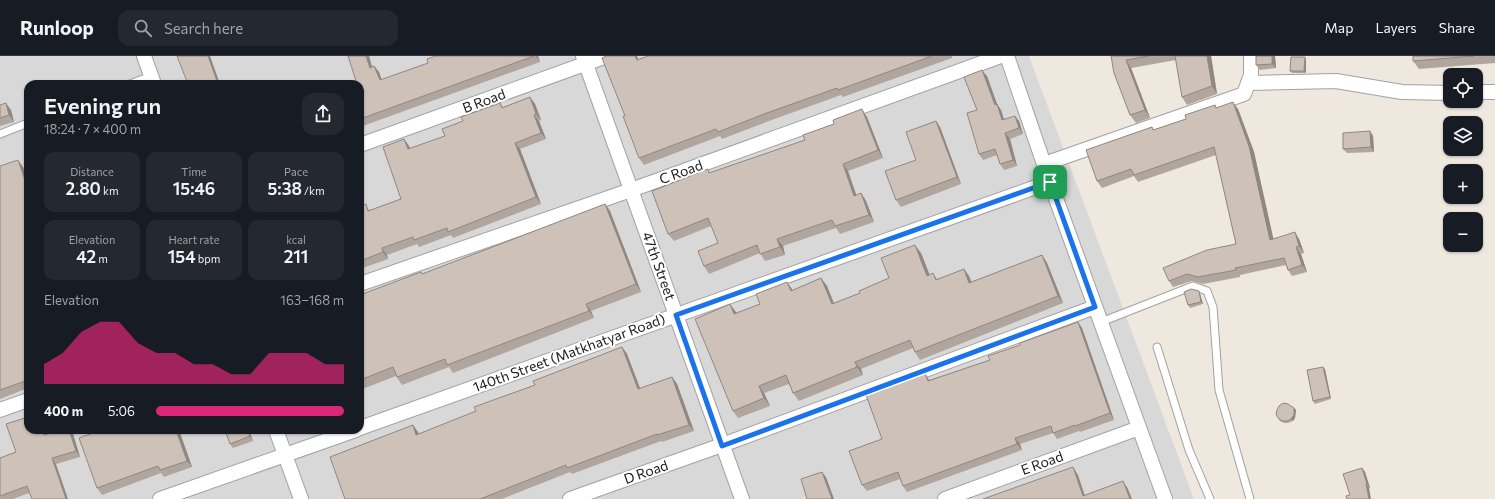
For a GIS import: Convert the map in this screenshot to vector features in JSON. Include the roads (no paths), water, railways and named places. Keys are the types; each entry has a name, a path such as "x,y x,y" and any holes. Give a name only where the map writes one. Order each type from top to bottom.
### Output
{"street":[{"path":"144,56 152,80"},
{"name":"B Road","path":"364,143 584,60 607,56"},
{"name":"C Road","path":"364,283 631,190 1001,56"},
{"path":"1007,56 1050,182 1166,499"},
{"path":"1044,164 1244,94 1251,75 1251,56"},
{"name":"47th Street","path":"584,60 742,499"},
{"path":"1248,83 1336,81 1402,92 1443,93"},
{"path":"1483,92 1495,92"},
{"name":"140th Street (Matkhatyar Road)","path":"364,427 1050,182"},
{"name":"D Road","path":"570,499 722,446 1095,307"},
{"path":"0,410 24,401"},
{"name":"E Road","path":"945,499 1140,428"},
{"path":"277,434 301,499"},
{"path":"160,499 345,434"}],"lane":[{"path":"0,134 24,125"},
{"path":"1101,322 1193,286 1207,290 1213,306 1219,390 1250,499"},
{"path":"1157,347 1189,450 1210,499"}]}
